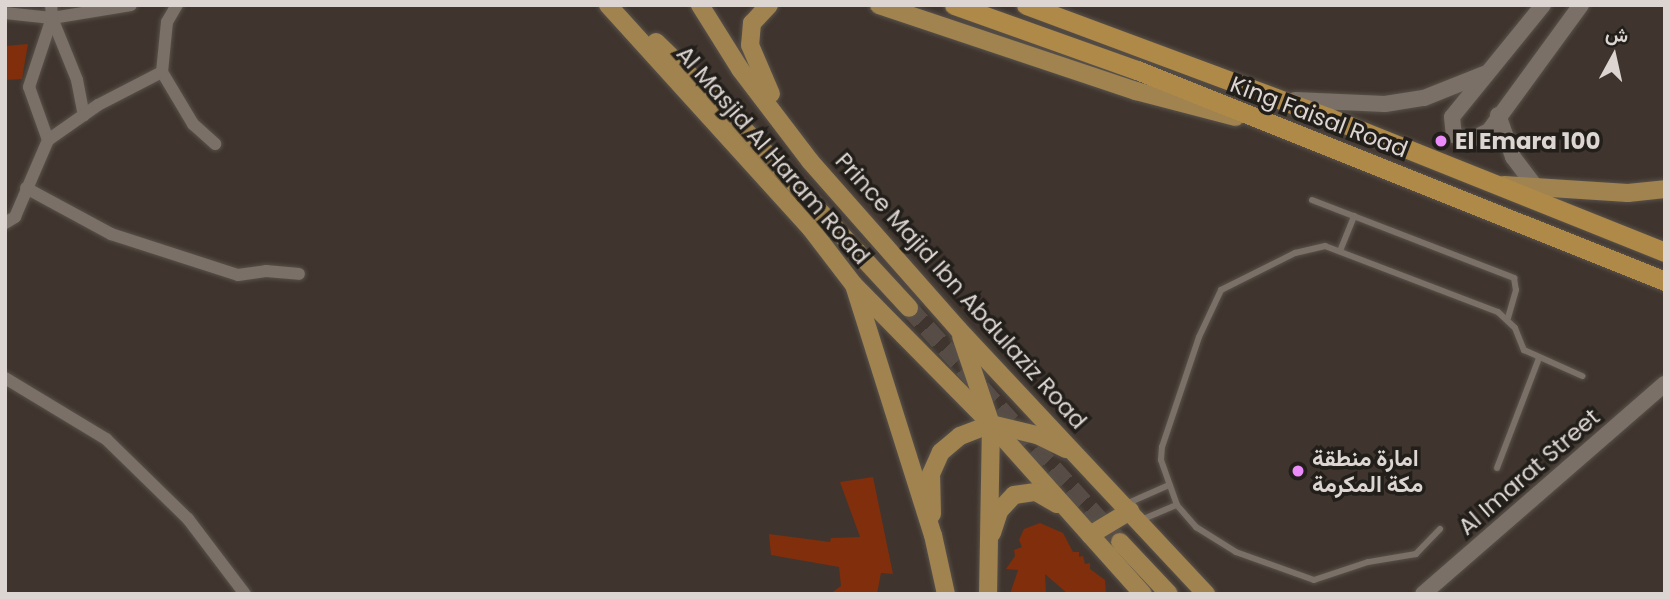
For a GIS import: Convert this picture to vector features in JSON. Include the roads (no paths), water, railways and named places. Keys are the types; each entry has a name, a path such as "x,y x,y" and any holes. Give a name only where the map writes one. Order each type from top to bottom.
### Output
{"highway":[{"name":"King Faisal Road","path":"954,5 1137,70 1665,281"},
{"name":"King Faisal Road","path":"1026,5 1278,98 1665,252"}],"main road":[{"name":"Al Masjid Al Haram Road","path":"608,5 802,219 854,285 933,535 946,594"},
{"path":"619,5 732,116 909,308"},
{"name":"Prince Majid Ibn Abdulaziz Road","path":"700,5 740,69 810,161 959,330 1206,594"},
{"path":"769,5 752,23 750,45 760,74 810,161"},
{"path":"879,5 1136,91 1281,128"},
{"path":"1495,184 1628,193 1665,189"},
{"path":"854,285 991,424 1143,594"},
{"path":"959,330 991,424 988,594"},
{"path":"933,535 931,474 941,452 960,436 991,424 1037,435 1076,454"},
{"path":"987,546 999,511 1014,495 1036,492 1068,510"},
{"path":"1090,535 1131,512"},
{"path":"1120,542 1170,594"}],"street":[{"path":"5,13 131,5"},
{"path":"177,5 167,22 162,72 193,124 215,144"},
{"path":"1543,5 1452,117 1450,126 1454,135 1470,140 1489,131 1498,115 1581,5"},
{"path":"51,11 77,80 84,115"},
{"path":"48,141 29,87 51,11"},
{"path":"1278,98 1385,104 1460,87 1492,69"},
{"path":"5,223 15,216 48,141 84,115 162,72"},
{"path":"1498,115 1513,157 1536,187"},
{"path":"26,187 111,234 238,275 266,271 299,274"},
{"path":"5,379 106,439 188,519 245,594"},
{"name":"Al Imarat Street","path":"1423,594 1665,384"}],"lane":[{"path":"1312,200 1514,278 1516,290 1508,318"},
{"path":"1340,251 1354,216"},
{"path":"1440,529 1416,554 1368,562 1314,579 1221,545 1196,527 1177,505 1161,460 1166,430 1215,297 1295,253 1325,246 1508,318 1524,350 1582,376"},
{"path":"1497,468 1539,358"},
{"path":"1131,512 1169,485"},
{"path":"1131,512 1177,505"}],"tunnel":[{"path":"909,308 1120,542"}],"place":[{"name":"El Emara 100","path":"1441,141"},
{"name":"امارة منطقة مكة المكرمة","path":"1298,471"}]}
